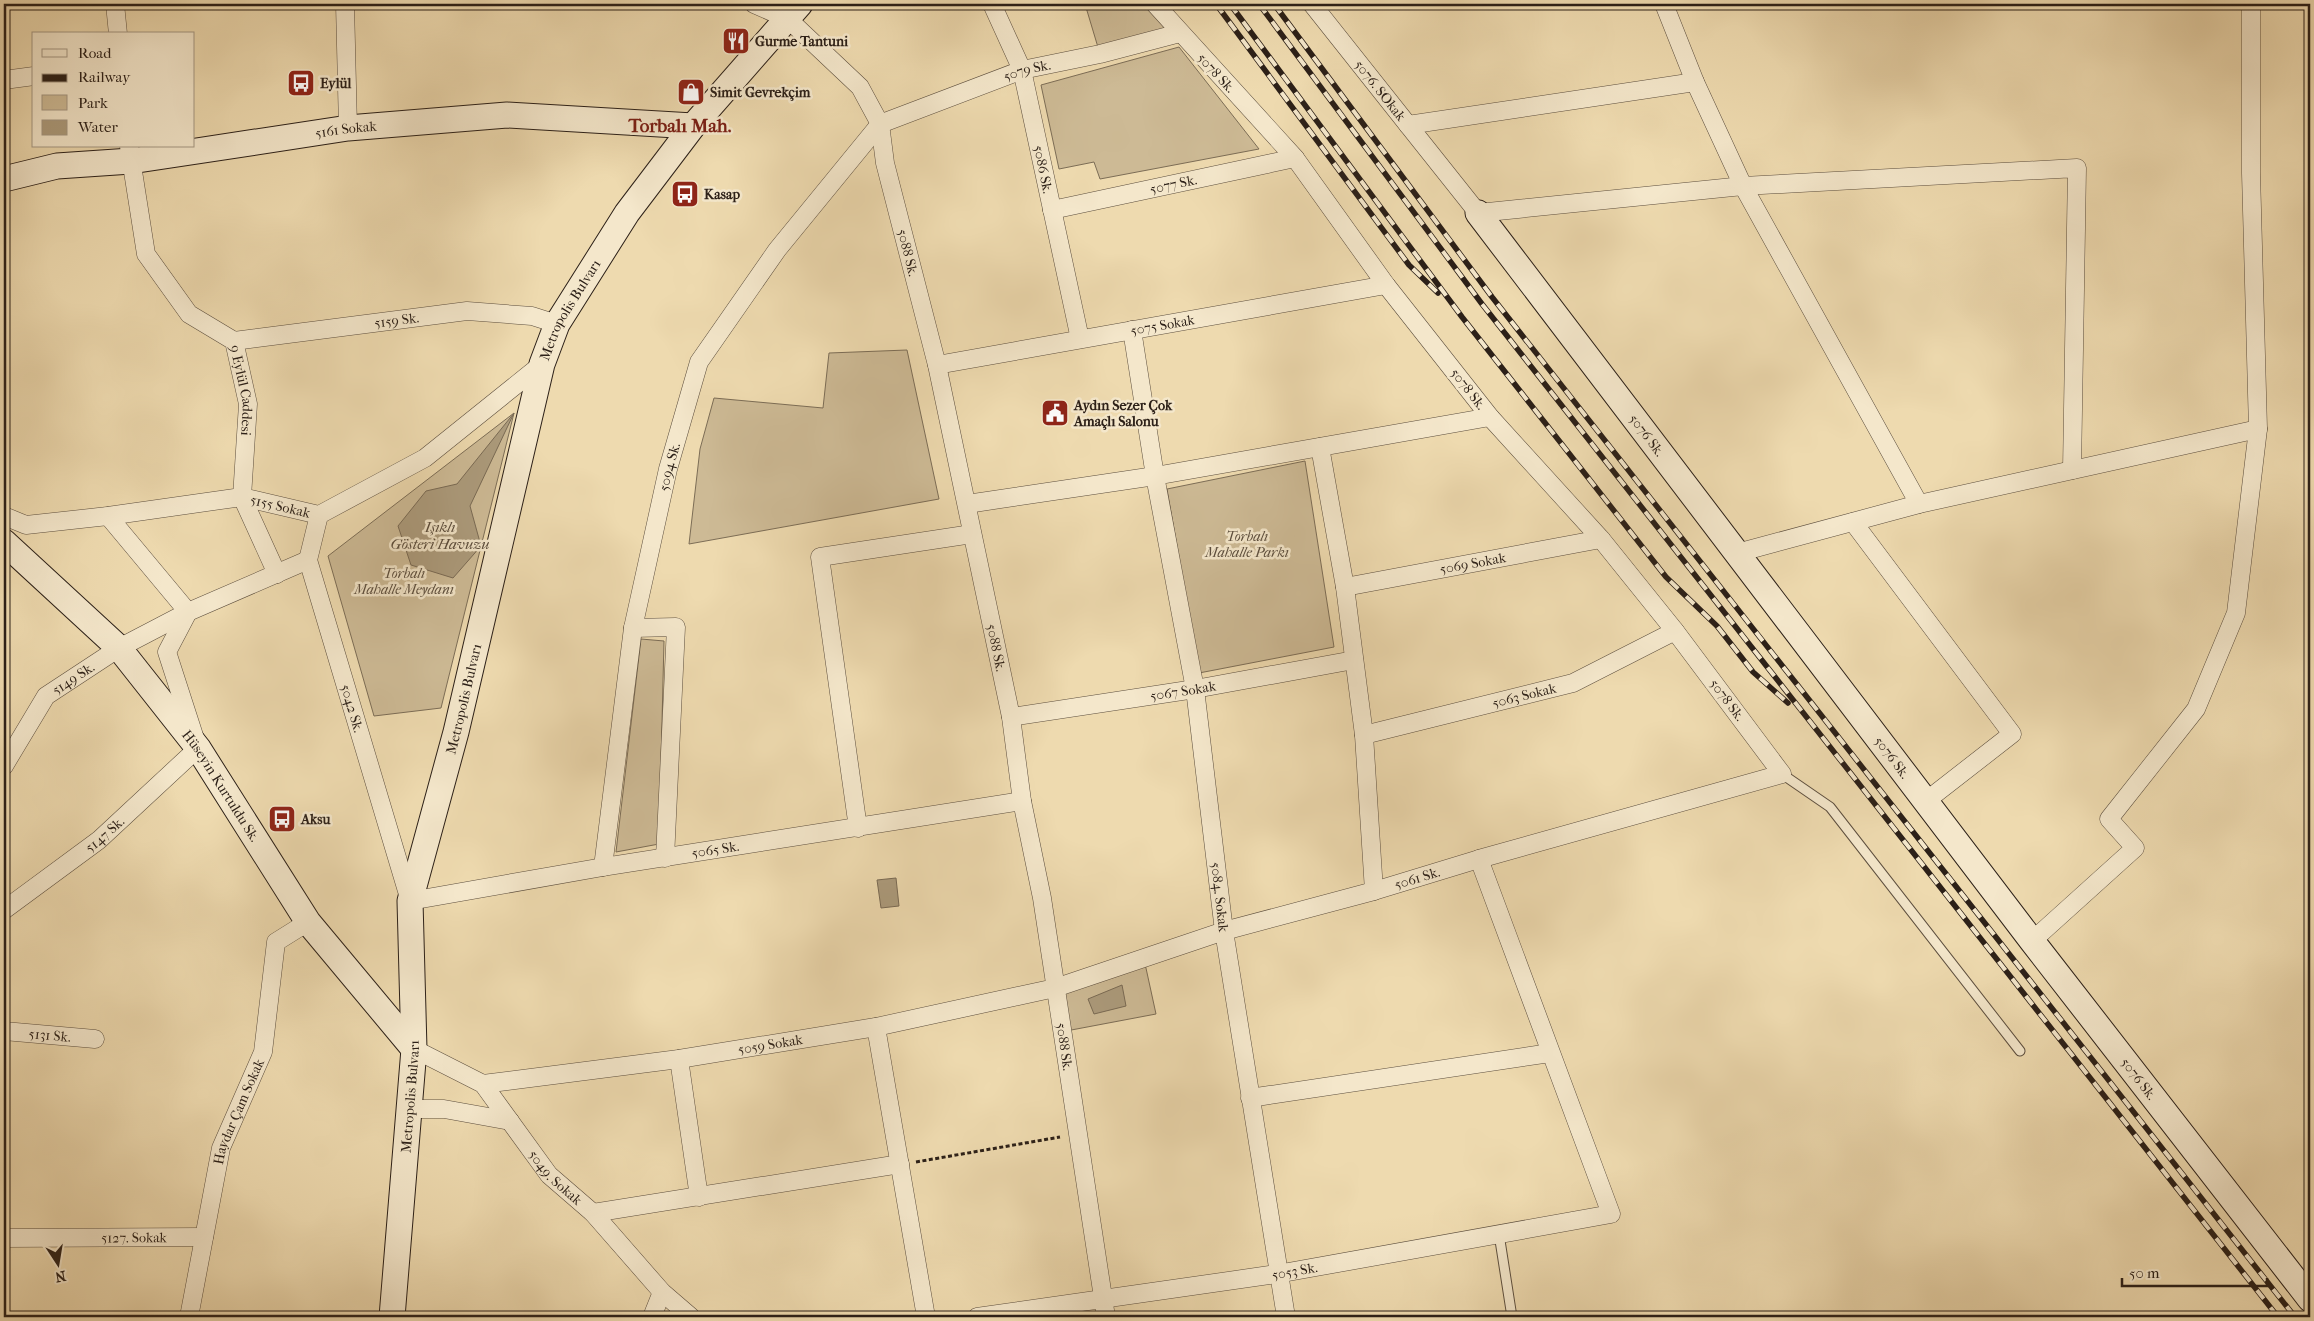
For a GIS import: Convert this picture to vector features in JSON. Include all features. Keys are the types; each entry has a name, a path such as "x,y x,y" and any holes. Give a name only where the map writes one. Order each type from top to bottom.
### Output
{"main road":[{"name":"Metropolis Bulvarı","path":"392,1317 414,1050 410,901 456,732 542,364 557,324 627,213 693,126 794,11"},
{"name":"5161 Sokak","path":"195,146 348,128 506,115 693,126"},
{"name":"5161 Sokak","path":"4,178 57,166 180,148"},
{"name":"5076 Sk.","path":"1478,213 2032,941 2310,1299"},
{"name":"Hüseyin Kurtuldu Sk.","path":"4,542 119,648 198,748 308,922 414,1050"}],"street":[{"path":"115,4 118,32"},
{"path":"345,4 348,128"},
{"name":"5088 Sk.","path":"754,4 794,11 860,88 880,124 885,162 937,365 1011,718 1022,801 1042,898 1106,1317"},
{"name":"5086 Sk.","path":"992,4 1022,70 1080,339"},
{"name":"5078 Sk.","path":"1155,4 1295,158 1386,285 1490,417 1601,539 1675,631 1782,774"},
{"name":"5076. SOkak","path":"1312,4 1408,125 1696,82"},
{"path":"1664,4 1696,82 1743,186 1919,504"},
{"path":"2032,941 2135,848 2109,819 2196,709 2236,613 2258,429 2251,173 2251,4"},
{"name":"5079 Sk.","path":"880,124 1022,70 1100,54 1180,33"},
{"path":"4,80 32,76"},
{"name":"5094 Sk.","path":"603,867 633,628 668,469 699,362 777,250 880,124"},
{"path":"1408,125 1478,213 1743,186 2077,168 2072,470"},
{"name":"9 Eylül Caddesi","path":"130,154 146,254 189,314 234,341 248,404 242,497"},
{"name":"5077 Sk.","path":"1052,210 1295,158"},
{"name":"5075 Sokak","path":"937,365 1386,285"},
{"name":"5159 Sk.","path":"234,341 467,311 532,316 557,324"},
{"name":"5084. Sokak","path":"1132,330 1156,476 1195,689 1224,931 1277,1274 1286,1317"},
{"name":"5155 Sokak","path":"4,516 26,525 108,516 242,497 319,515 426,458 542,364"},
{"path":"967,504 1156,476 1490,417"},
{"path":"1737,553 1919,504 2258,429"},
{"path":"1320,447 1345,588 1364,735 1374,891"},
{"path":"242,497 277,574"},
{"path":"308,560 319,515"},
{"path":"108,516 188,612 167,652 198,748"},
{"path":"1854,522 2012,734 1926,801"},
{"path":"858,828 820,557 972,534"},
{"name":"5069 Sokak","path":"1345,588 1601,539"},
{"name":"5042 Sk.","path":"308,560 410,901"},
{"name":"5149 Sk.","path":"4,766 46,696 119,648 188,612 308,560"},
{"path":"633,628 676,626 665,858"},
{"name":"5063 Sokak","path":"1364,735 1572,683 1675,631"},
{"name":"5067 Sokak","path":"1011,718 1195,689 1354,660"},
{"name":"5147 Sk.","path":"4,910 99,840 198,748"},
{"name":"5061 Sk.","path":"1055,988 1224,931 1374,891 1479,859 1782,774"},
{"name":"5065 Sk.","path":"410,901 603,867 1022,801"},
{"path":"1250,1098 1550,1053 1479,859"},
{"name":"Haydar Çam Sokak","path":"189,1317 221,1148 263,1052 276,942 308,922"},
{"name":"5059 Sokak","path":"483,1084 679,1059 876,1028 1055,988"},
{"path":"876,1028 926,1317"},
{"name":"5131 Sk.","path":"4,1031 95,1039"},
{"name":"5049. Sokak","path":"414,1050 483,1084 549,1175 593,1212 662,1292 691,1317"},
{"name":"5053 Sk.","path":"977,1317 1277,1274 1611,1214 1550,1053"},
{"path":"679,1059 700,1197"},
{"path":"410,1109 444,1109 510,1121"},
{"path":"593,1212 700,1197 900,1164"},
{"name":"5127. Sokak","path":"4,1238 204,1237"},
{"path":"652,1317 662,1292"}],"lane":[{"path":"1782,774 1830,806 2020,1051"},
{"path":"1498,1234 1512,1317"}],"path":[{"path":"900,1164 1078,1134"}],"green space":[{"path":"1085,4 1155,4 1180,33 1100,54"},
{"path":"1179,47 1259,149 1100,179 1094,162 1059,169 1041,85"},
{"path":"907,350 939,499 689,544 700,449 714,398 823,408 829,353"},
{"name":"Torbalı Mahalle Meydanı","path":"514,413 441,708 374,716 328,556"},
{"name":"Torbalı Mahalle Parkı","path":"1305,461 1334,647 1199,673 1167,489"},
{"path":"641,639 664,641 659,844 616,852"},
{"path":"1144,959 1156,1014 1066,1031 1055,988"}],"water":[{"name":"Işıklı Gösteri Havuzu","path":"514,413 470,506 481,546 453,578 411,565 398,526 426,491 457,484"},
{"path":"896,878 899,906 881,908 877,880"},
{"path":"1122,985 1126,1006 1094,1014 1088,999"}],"railway":[{"path":"1216,4 1409,265 1438,293"},
{"path":"1230,4 1462,317 1666,577 1717,626 1753,672 1788,703"},
{"path":"1259,4 1482,304 2278,1317"},
{"path":"1274,4 1492,297 2295,1317"}],"place":[{"name":"Gurme Tantuni","path":"736,41"},
{"name":"Eylül","path":"301,83"},
{"name":"Simit Gevrekçim","path":"691,92"},
{"name":"Kasap","path":"685,194"},
{"name":"Aydın Sezer Çok Amaçlı Salonu","path":"1055,413"},
{"name":"Aksu","path":"282,819"}],"district":[{"name":"Torbalı Mah.","path":"680,126"}]}
